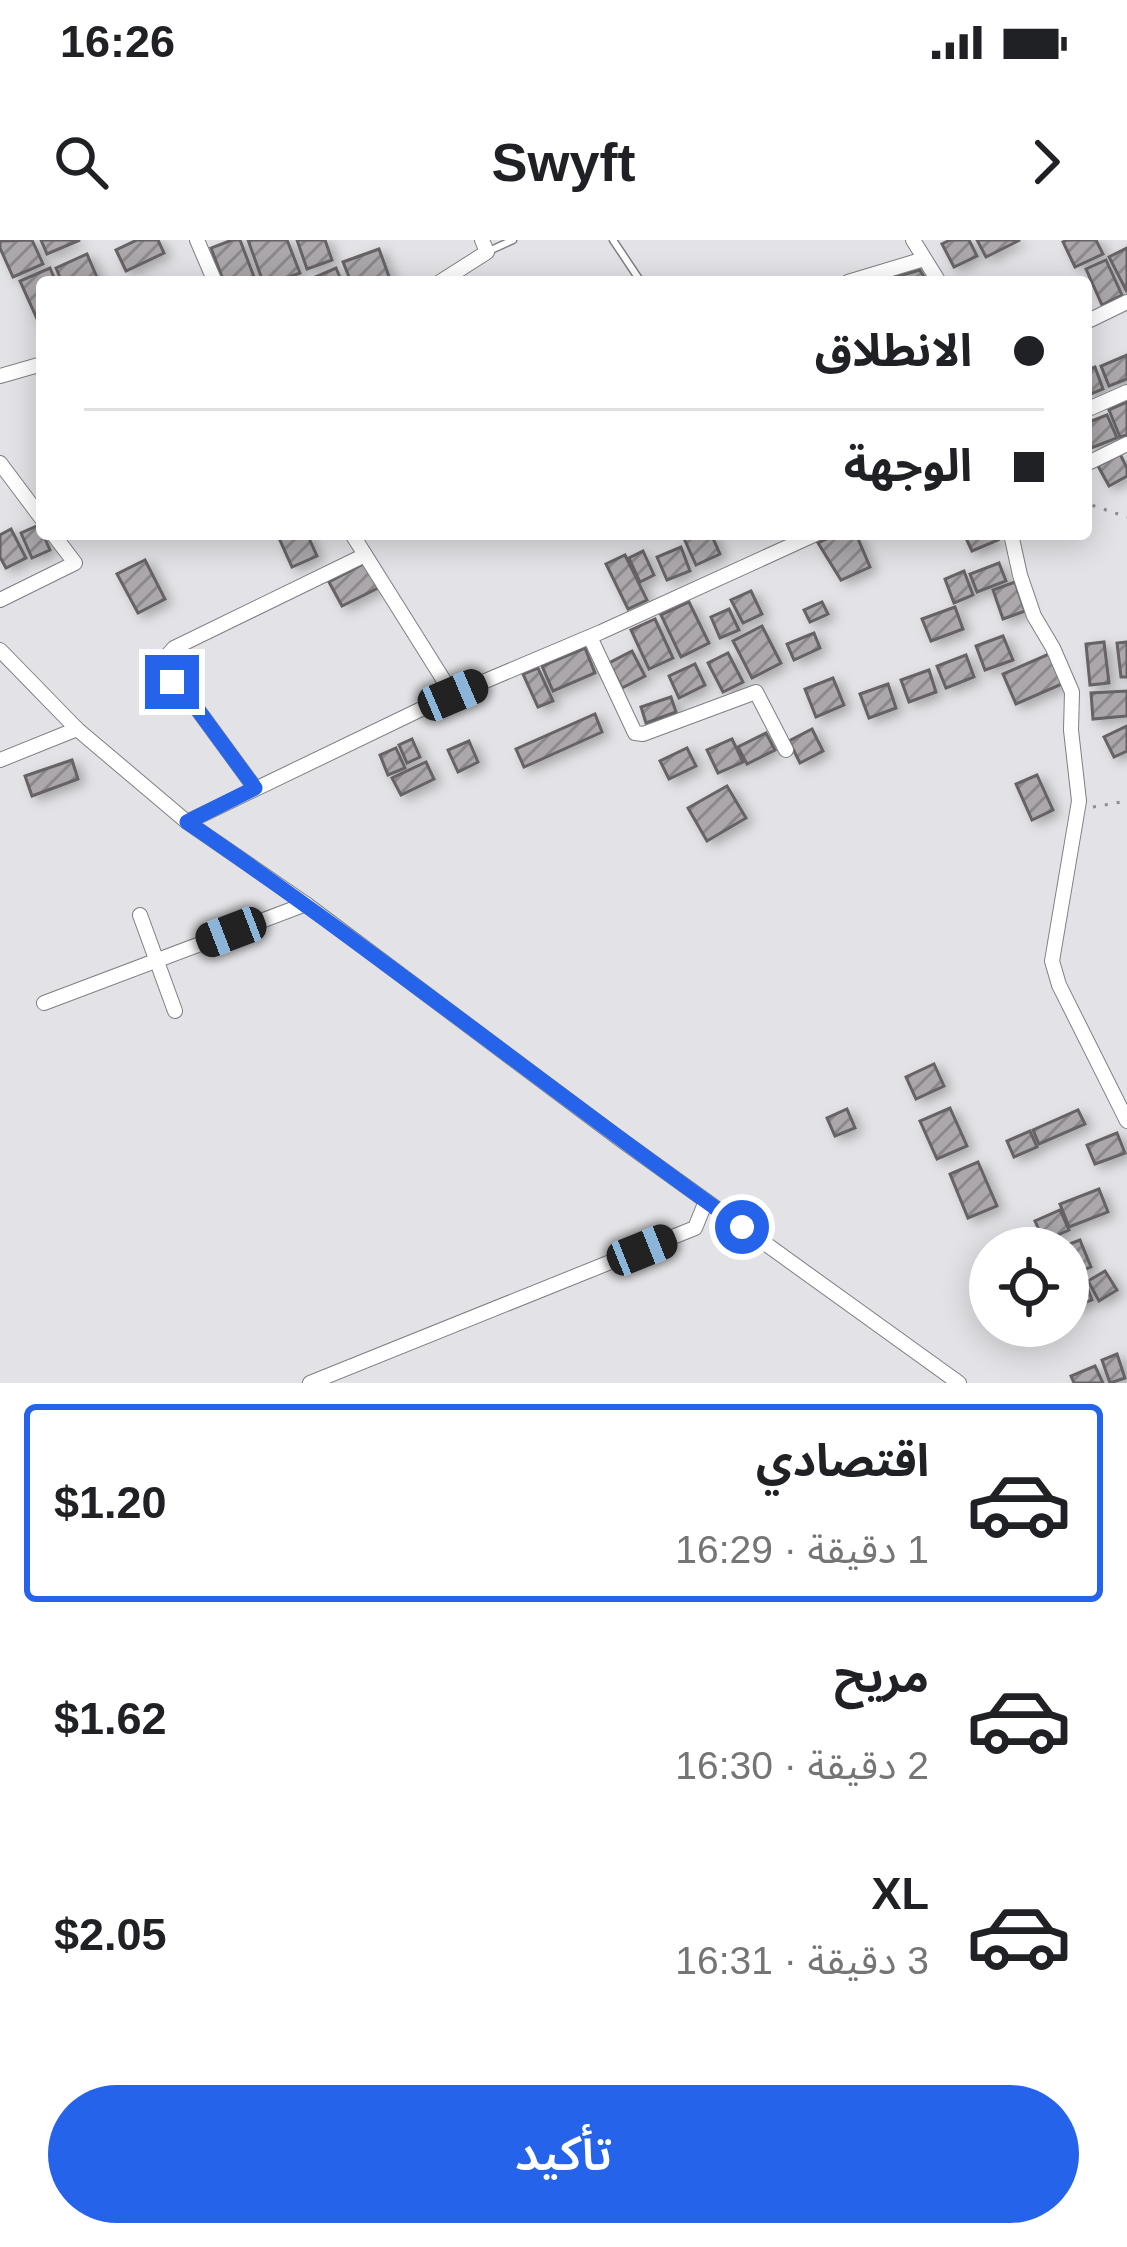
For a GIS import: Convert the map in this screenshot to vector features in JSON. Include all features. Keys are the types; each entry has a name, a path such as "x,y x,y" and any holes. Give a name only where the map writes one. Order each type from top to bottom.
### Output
{"street":[{"path":"197,240 212,276"},
{"path":"448,276 485,246"},
{"path":"860,276 921,246 936,276"},
{"path":"1092,319 1127,302"},
{"path":"0,376 36,366"},
{"path":"1092,407 1127,392"},
{"path":"1092,461 1127,444"},
{"path":"0,463 36,511"},
{"path":"0,600 75,563 58,540"},
{"path":"356,540 453,695"},
{"path":"187,822 453,695 803,540"},
{"path":"1013,540 1034,616 1072,692 1079,801 1052,961 1059,986 1127,1121"},
{"path":"255,788 187,695 172,682 165,658 174,648 365,555"},
{"path":"590,637 635,733 755,692 786,749"},
{"path":"0,650 77,729 187,822 306,904 959,1383"},
{"path":"0,760 77,729"},
{"path":"44,1003 306,904"},
{"path":"140,915 176,1011"},
{"path":"310,1383 695,1228 706,1201"}],"lane":[{"path":"485,246 513,240"},
{"path":"613,240 637,276"}],"path":[{"path":"1092,503 1127,517"},
{"path":"1078,810 1127,801"}],"building":[{"path":"32,240 43,264 13,277 0,241"},
{"path":"41,240 80,240 47,254"},
{"path":"137,240 158,240 164,253 126,271 116,250"},
{"path":"240,240 254,276 222,276 211,248"},
{"path":"248,240 287,240 300,273 261,276"},
{"path":"297,240 325,240 332,260 307,269"},
{"path":"969,240 977,256 954,267 942,244"},
{"path":"977,240 1020,240 986,257"},
{"path":"1096,240 1103,254 1075,267 1063,242"},
{"path":"1127,248 1127,292 1109,257"},
{"path":"379,249 389,276 349,276 343,262"},
{"path":"87,254 96,276 59,276 56,268"},
{"path":"1106,260 1122,295 1102,305 1086,269"},
{"path":"50,268 53,276 36,276 36,317 20,281"},
{"path":"1127,355 1127,379 1109,386 1101,366"},
{"path":"1092,368 1103,389 1092,394"},
{"path":"1127,402 1127,435 1120,437 1109,410"},
{"path":"1107,415 1117,438 1092,448 1092,421"},
{"path":"1120,454 1127,476 1109,486 1098,466"},
{"path":"36,526 36,540 46,540 50,550 32,558 21,533"},
{"path":"11,529 26,558 6,568 0,557 0,535"},
{"path":"280,540 310,540 317,556 292,567"},
{"path":"685,540 714,540 720,554 696,565"},
{"path":"859,540 870,567 841,580 818,543"},
{"path":"967,540 998,540 972,551"},
{"path":"681,547 690,571 667,580 657,557"},
{"path":"643,551 654,575 640,582 629,558"},
{"path":"625,555 647,600 628,609 606,564"},
{"path":"145,560 165,599 138,613 117,574"},
{"path":"365,563 378,588 342,606 329,582"},
{"path":"999,563 1006,581 977,592 970,574"},
{"path":"964,571 973,595 954,603 945,579"},
{"path":"1015,582 1025,611 1003,619 993,590"},
{"path":"751,591 762,614 743,623 731,600"},
{"path":"689,602 709,643 681,657 661,615"},
{"path":"822,602 828,614 810,622 804,610"},
{"path":"955,607 963,629 931,641 922,619"},
{"path":"729,609 739,630 720,638 711,617"},
{"path":"655,619 673,658 649,669 631,630"},
{"path":"762,626 781,663 752,678 733,641"},
{"path":"814,633 820,648 794,660 787,644"},
{"path":"1003,636 1013,660 985,670 976,646"},
{"path":"1104,642 1109,683 1090,685 1086,644"},
{"path":"1127,642 1127,677 1121,677 1117,643"},
{"path":"585,648 595,673 553,691 542,666"},
{"path":"632,651 645,676 622,688 609,663"},
{"path":"728,653 743,682 723,692 708,663"},
{"path":"1049,654 1062,684 1016,704 1003,674"},
{"path":"966,655 974,677 946,688 937,666"},
{"path":"695,664 705,685 679,698 669,676"},
{"path":"538,668 553,701 538,707 523,674"},
{"path":"929,670 936,692 909,702 901,680"},
{"path":"833,678 844,705 816,717 805,689"},
{"path":"888,684 896,708 869,718 860,694"},
{"path":"1127,691 1127,716 1093,719 1091,693"},
{"path":"671,697 676,712 646,723 641,707"},
{"path":"595,714 602,732 524,767 516,749"},
{"path":"1127,726 1127,751 1114,757 1104,737"},
{"path":"812,729 823,751 800,763 789,741"},
{"path":"766,733 775,750 747,764 738,747"},
{"path":"412,739 420,757 407,763 399,745"},
{"path":"732,739 743,762 718,773 707,750"},
{"path":"469,741 478,762 458,772 448,750"},
{"path":"396,748 405,768 388,775 380,755"},
{"path":"687,748 696,766 669,779 660,761"},
{"path":"72,760 78,779 32,796 25,776"},
{"path":"426,762 434,779 401,795 392,778"},
{"path":"1037,775 1053,810 1032,820 1016,784"},
{"path":"727,786 746,818 707,841 688,808"},
{"path":"934,1064 944,1086 916,1099 906,1077"},
{"path":"950,1108 967,1146 937,1159 920,1121"},
{"path":"847,1109 855,1128 835,1136 827,1118"},
{"path":"1078,1110 1085,1124 1039,1144 1033,1130"},
{"path":"1030,1131 1037,1147 1014,1157 1007,1141"},
{"path":"1117,1133 1125,1153 1095,1164 1087,1145"},
{"path":"978,1162 997,1206 968,1218 950,1174"},
{"path":"1099,1189 1108,1212 1069,1227 1060,1204"},
{"path":"1060,1210 1068,1227 1038,1227 1035,1221"},
{"path":"1105,1271 1117,1290 1099,1301 1089,1280"},
{"path":"1117,1354 1125,1378 1110,1383 1102,1360"},
{"path":"1095,1366 1103,1383 1074,1383 1071,1376"}],"route":[{"path":"172,682 187,695 255,788 187,822 306,904 742,1227"}]}
